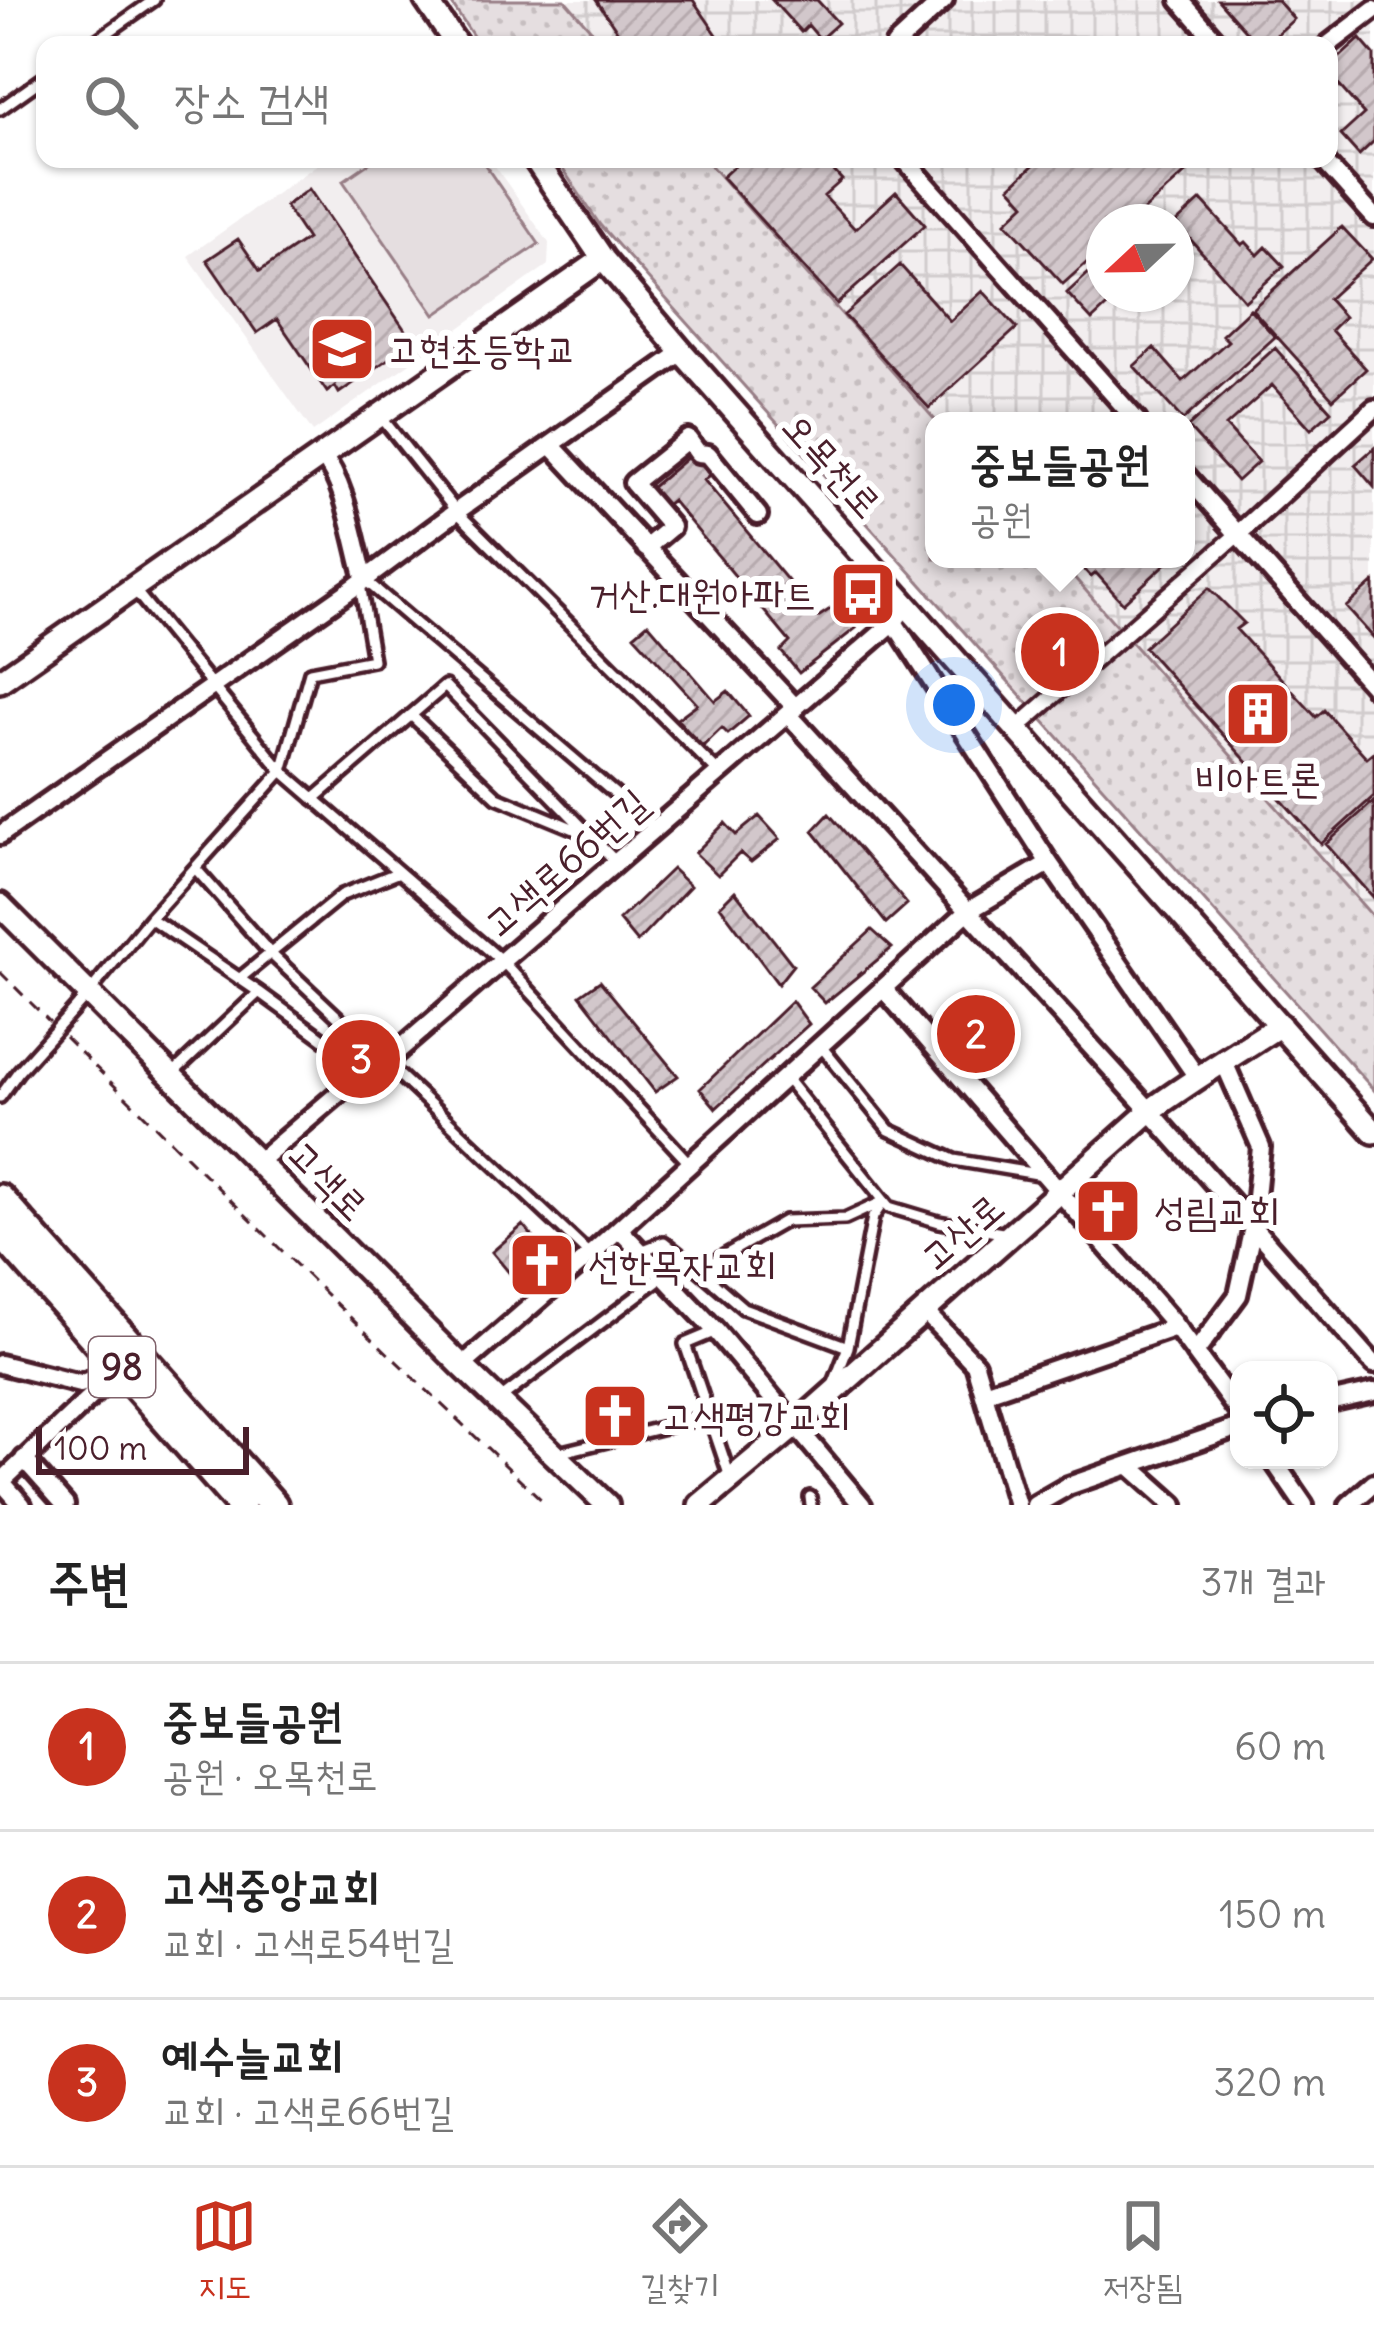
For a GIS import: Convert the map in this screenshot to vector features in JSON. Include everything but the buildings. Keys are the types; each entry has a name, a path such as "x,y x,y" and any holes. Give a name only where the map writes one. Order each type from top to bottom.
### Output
{"main road":[{"path":"0,1199 273,1505"},
{"name":"98","path":"0,1231 241,1505"}],"street":[{"path":"426,0 451,36"},
{"path":"905,36 944,0"},
{"path":"1180,0 1212,36"},
{"path":"1338,37 1374,10"},
{"name":"오목천로","path":"541,168 603,259 900,612 1017,728 1374,1132"},
{"path":"912,168 1129,412"},
{"path":"1330,168 1374,218"},
{"path":"0,681 603,259"},
{"path":"0,835 682,352"},
{"path":"1017,728 1374,410"},
{"path":"646,548 670,527 633,483 681,437 698,453 708,454 758,514"},
{"path":"551,446 1374,1364"},
{"path":"322,454 338,483 362,582"},
{"path":"1195,486 1374,687"},
{"path":"900,612 1049,863 1197,1077"},
{"name":"고색로66번길","path":"259,1161 503,962 900,612"},
{"path":"463,1366 968,911 1049,863"},
{"name":"고색로","path":"0,904 607,1505"},
{"path":"883,988 1176,1327 1230,1400"},
{"name":"고산로","path":"700,1505 1013,1235 1053,1185 1197,1077 1280,1025"},
{"path":"1195,1353 1238,1295 1253,1227 1261,1147 1224,1062"},
{"path":"620,1229 716,1331 862,1505"},
{"path":"925,1312 975,1364 1016,1505"},
{"path":"984,1393 1176,1327"},
{"path":"0,1364 80,1384 122,1367"},
{"path":"22,1505 0,1482 122,1367"},
{"path":"1338,1400 1374,1393"},
{"path":"1034,1505 1068,1486 1230,1430"},
{"path":"24,1459 65,1505"},
{"path":"1130,1465 1174,1505"},
{"path":"1279,1469 1304,1505"},
{"path":"1349,1505 1374,1483"}],"lane":[{"path":"103,36 154,0"},
{"path":"0,109 36,83"},
{"path":"379,413 456,511 720,774"},
{"path":"0,1097 149,918 282,771 310,672 374,660 362,582"},
{"path":"362,582 656,829"},
{"path":"133,589 282,771 503,962 690,1164"},
{"path":"314,799 445,686 616,863"},
{"path":"411,716 497,797 589,835"},
{"path":"195,868 375,1067 590,1255"},
{"path":"239,979 342,895 399,872"},
{"path":"149,918 375,1067"},
{"path":"170,1076 259,992"},
{"path":"820,1045 889,1130 954,1160 1053,1185"},
{"path":"785,1077 889,1207 939,1222 1013,1235"},
{"path":"699,1270 784,1221 845,1219 884,1201"},
{"path":"830,1394 848,1347 873,1216 884,1201"},
{"path":"641,1251 664,1242 742,1308 848,1347"},
{"path":"498,1401 662,1276"},
{"path":"716,1331 685,1344 731,1480"},
{"path":"553,1454 710,1416"}],"path":[{"path":"0,972 331,1300 547,1505"}],"shaded area":[{"path":"449,0 565,0 596,36 473,36"},
{"path":"565,0 1374,0 1374,918 1066,568 1195,568 1195,412 928,412 713,168 1338,168 1338,36 596,36"},
{"name":"고현초등학교","path":"312,168 496,168 549,243 548,265 313,432 188,256"},
{"path":"362,168 487,168 539,244 435,315 343,181"},
{"path":"562,168 713,168 928,412 925,568 1066,568 1374,918 1374,1090 600,225"}],"place":[{"name":"고현초등학교","path":"342,349"},
{"name":"거산.대원아파트","path":"863,594"},
{"name":"중보들공원","path":"1060,652"},
{"name":"비아트론","path":"1258,714"},
{"name":"고색중앙교회","path":"976,1034"},
{"name":"예수늘교회","path":"361,1059"},
{"name":"성림교회","path":"1108,1211"},
{"name":"선한목자교회","path":"542,1265"},
{"name":"고색평강교회","path":"615,1416"}]}
